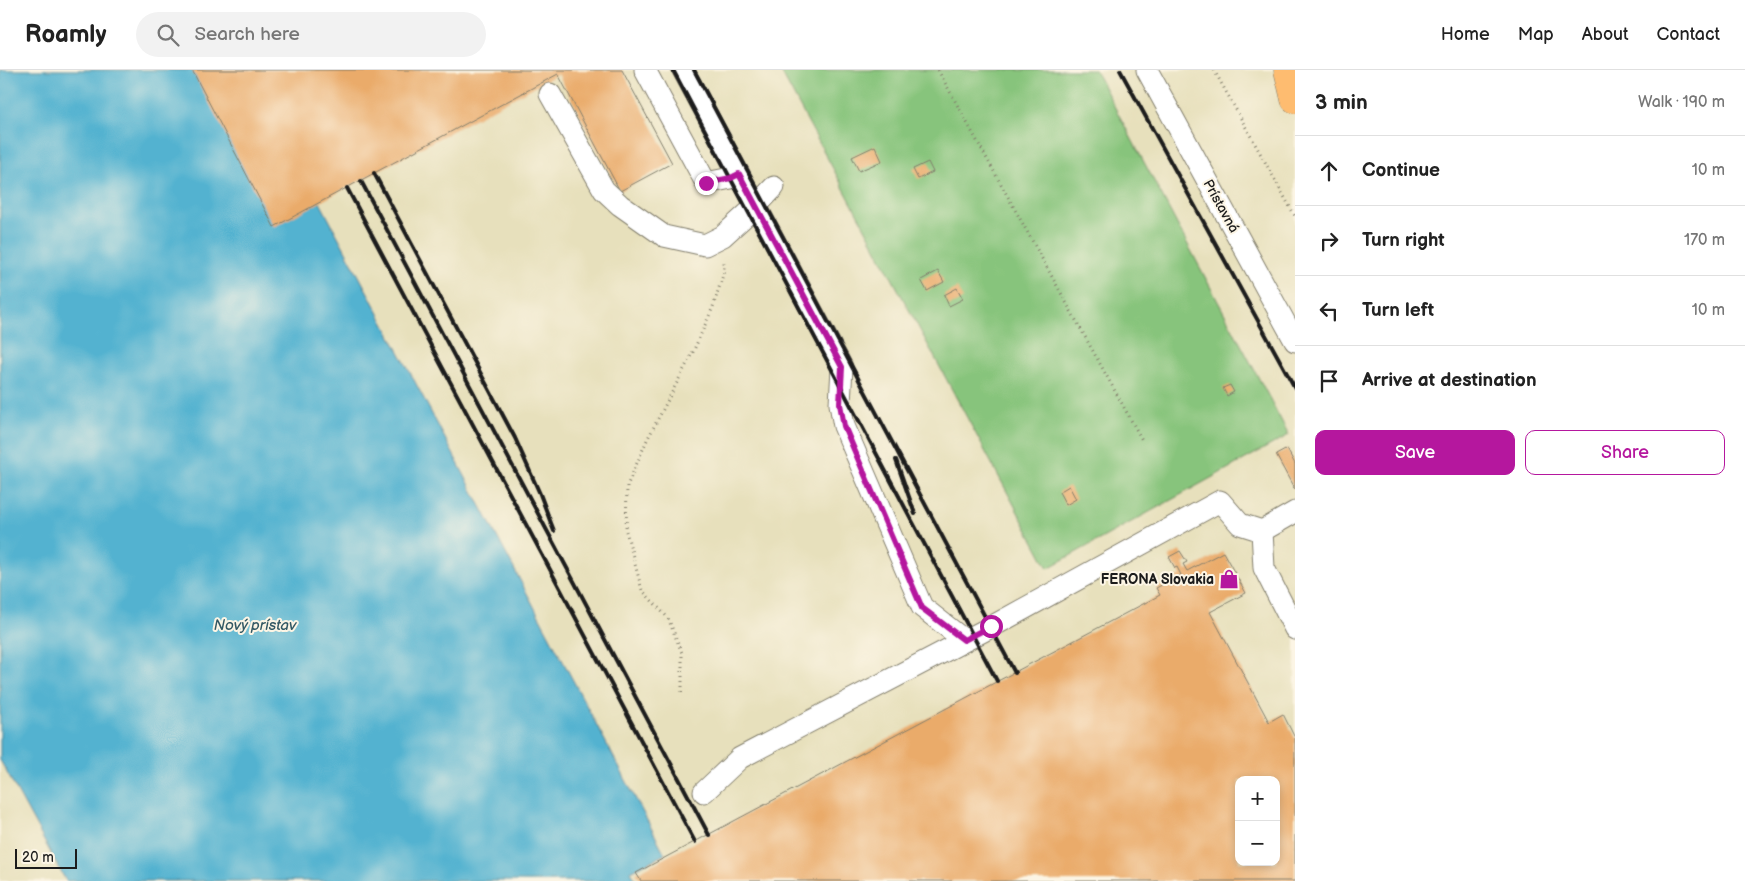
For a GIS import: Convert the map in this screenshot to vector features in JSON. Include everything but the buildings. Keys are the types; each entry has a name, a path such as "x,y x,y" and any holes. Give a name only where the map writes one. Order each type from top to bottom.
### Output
{"highway":[{"path":"1288,70 1295,99"}],"street":[{"path":"645,70 706,183 731,178 739,174"},
{"path":"683,70 842,367 840,404 844,426 922,608 964,640"},
{"name":"Prístavná","path":"1147,70 1295,341"},
{"path":"550,94 604,190 620,205 664,236 705,245 724,236 774,187"},
{"path":"704,792 740,758 964,640 1220,501 1240,524 1262,531 1295,512"},
{"path":"1262,531 1264,568 1295,629"}],"path":[{"path":"938,70 1142,440"},
{"path":"1214,70 1295,216"},
{"path":"682,692 682,653 668,618 642,590 626,531 627,486 647,440 693,352 713,307 724,272 724,236"}],"green space":[{"path":"780,70 1095,70 1289,435 1048,568"}],"water":[{"name":"Nový prístav","path":"0,70 250,70 665,854 631,871 636,881 66,881 0,760"}],"railway":[{"path":"673,70 997,681"},
{"path":"694,70 1015,673"},
{"path":"1120,70 1295,388"},
{"path":"374,173 515,438 554,531"},
{"path":"361,181 709,835"},
{"path":"347,188 695,842"},
{"path":"896,460 915,514"}],"place":[{"name":"FERONA Slovakia","path":"1229,579"}],"route":[{"path":"706,183 731,178 739,174 842,367 840,404 844,426 922,608 964,640 991,626"}]}
